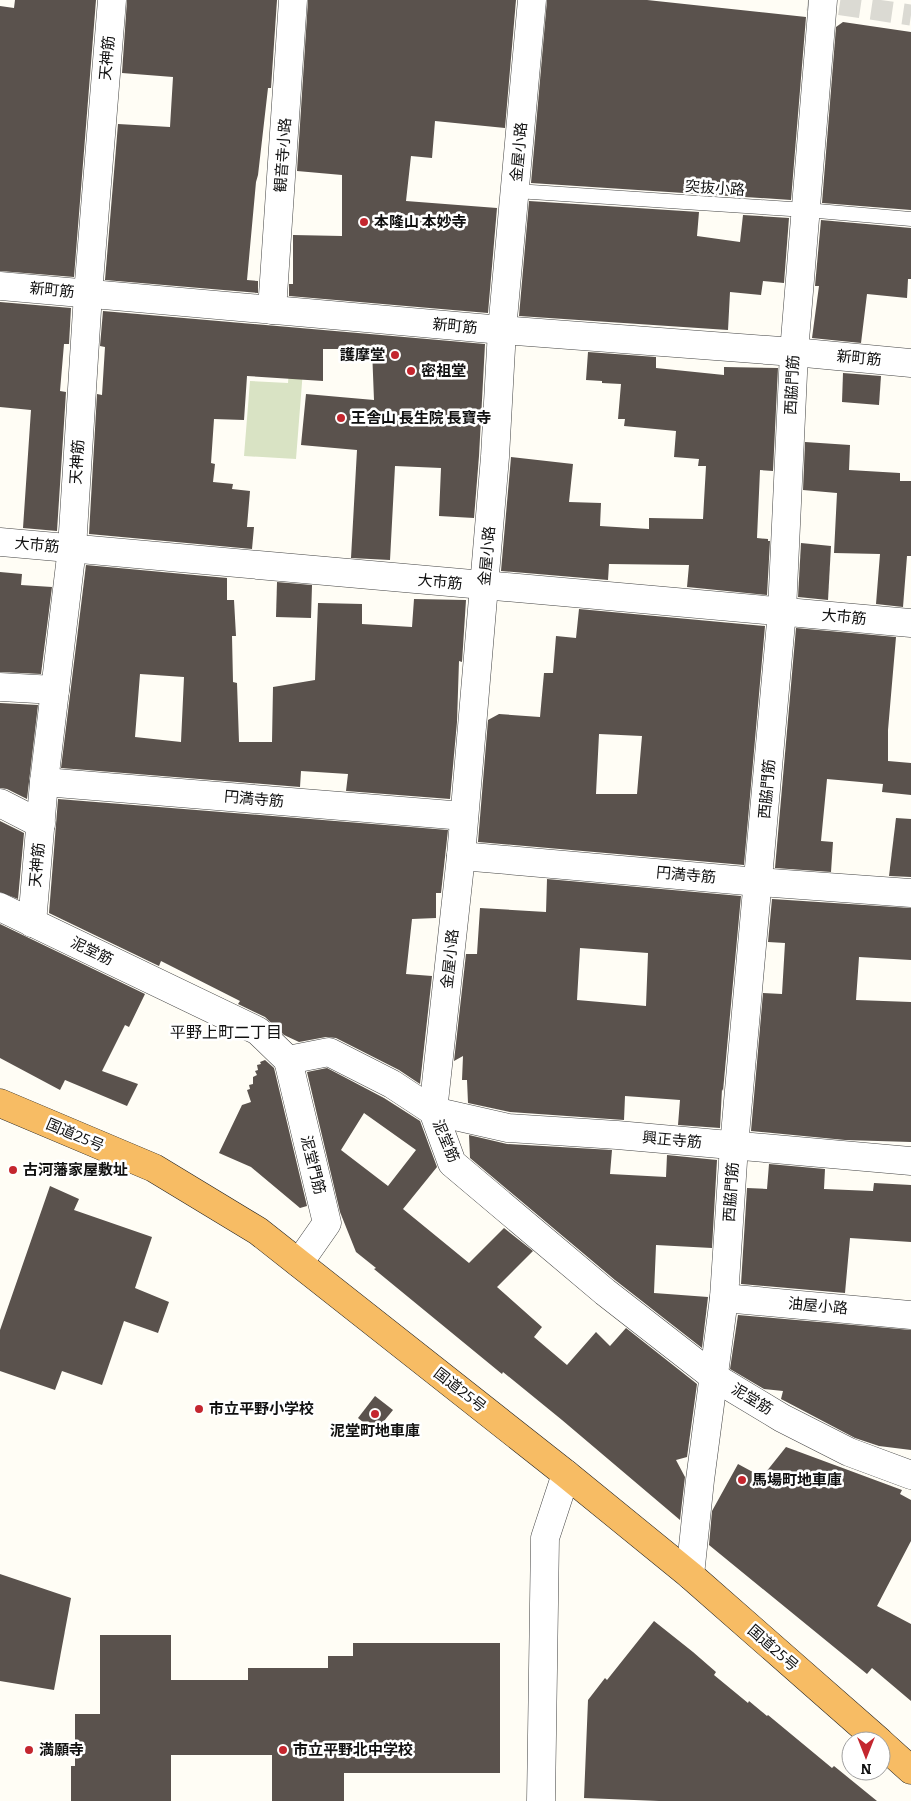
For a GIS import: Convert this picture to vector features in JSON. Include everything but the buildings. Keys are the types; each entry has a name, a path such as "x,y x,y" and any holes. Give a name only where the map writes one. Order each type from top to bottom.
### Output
{"highway":[{"name":"国道25号","path":"0,1103 154,1168 258,1231 566,1474 690,1576 867,1731"},
{"name":"国道25号","path":"891,1752 911,1770"}],"street":[{"name":"天神筋","path":"32,923 44,782 72,548 88,294 112,0"},
{"name":"観音寺小路","path":"272,310 293,0"},
{"name":"金屋小路","path":"434,1111 461,856 495,457 502,330 532,0"},
{"name":"西脇門筋","path":"690,1576 700,1480 724,1298 734,1146 782,612 794,352 823,1"},
{"name":"新町筋","path":"0,286 502,330 794,352 911,363"},
{"name":"大市筋","path":"0,542 911,623"},
{"path":"0,687 55,690"},
{"name":"円満寺筋","path":"44,782 464,816"},
{"path":"0,803 41,824"},
{"name":"円満寺筋","path":"461,856 758,882 911,893"},
{"name":"泥堂筋","path":"0,907 258,1031 288,1060 329,1052 392,1084 434,1111 452,1163 605,1292 714,1376 782,1418 841,1448 911,1474"},
{"name":"泥堂門筋","path":"288,1060 327,1223 299,1263"},
{"name":"興正寺筋","path":"434,1111 508,1128 617,1135 911,1161"},
{"name":"油屋小路","path":"724,1298 911,1315"},
{"path":"541,1801 545,1538 566,1474"}],"lane":[{"name":"突抜小路","path":"516,191 806,210 911,219"}],"green space":[{"path":"292,328 303,370 296,459 244,456 250,381 288,383"}],"tunnel":[{"path":"808,0 911,15"}],"place":[{"name":"本隆山 本妙寺","path":"364,222"},
{"name":"護摩堂","path":"395,355"},
{"name":"密祖堂","path":"411,371"},
{"name":"王舎山 長生院 長寶寺","path":"341,418"},
{"name":"古河藩家屋敷址","path":"13,1170"},
{"name":"市立平野小学校","path":"199,1409"},
{"name":"泥堂町地車庫","path":"375,1414"},
{"name":"馬場町地車庫","path":"742,1480"},
{"name":"満願寺","path":"29,1750"},
{"name":"市立平野北中学校","path":"283,1750"}],"district":[{"name":"平野上町二丁目","path":"226,1032"}]}
